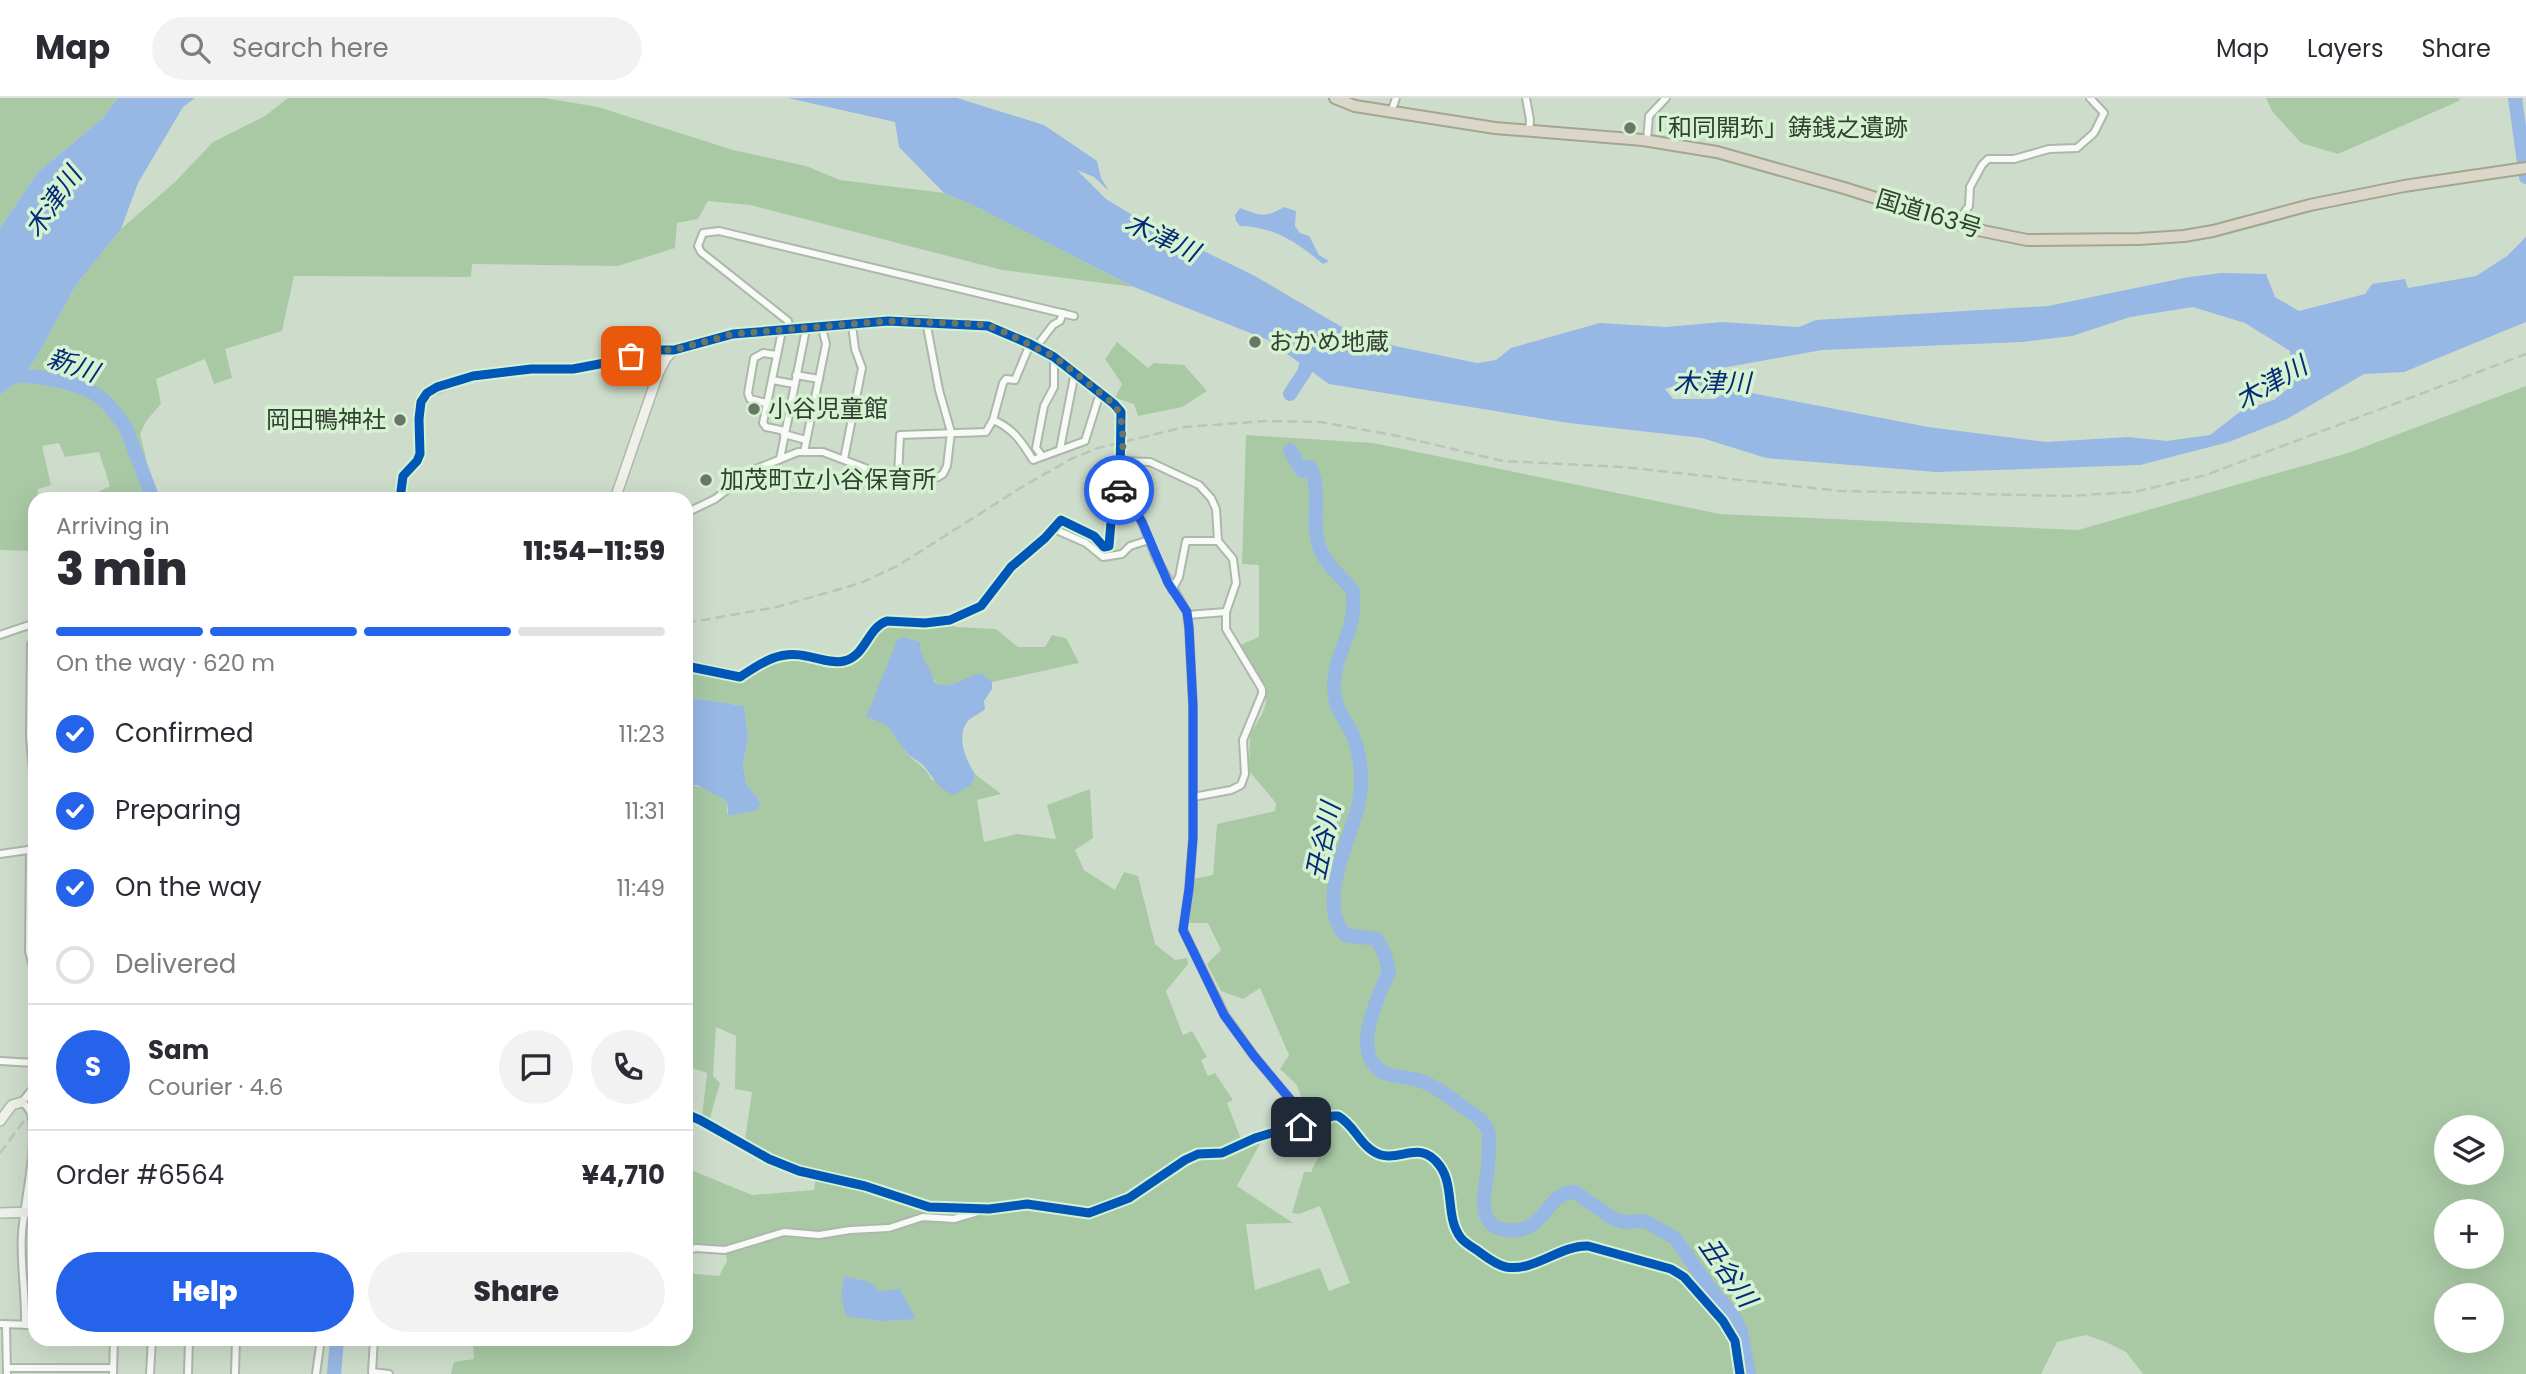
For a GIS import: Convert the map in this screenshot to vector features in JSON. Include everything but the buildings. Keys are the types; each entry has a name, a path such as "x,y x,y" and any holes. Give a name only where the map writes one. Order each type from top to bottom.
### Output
{"highway":[{"name":"国道163号","path":"1335,98 1354,106 1529,132 1647,140 1717,152 2007,237 2027,240 2111,240 2184,236 2310,205 2404,186 2521,169"}],"street":[{"path":"1391,112 1396,98"},
{"path":"1526,98 1529,132"},
{"path":"1647,140 1649,116 1658,101 1666,98"},
{"path":"1958,223 1969,206 1969,187 1985,161 2014,159 2049,149 2077,148 2088,139 2104,113 2090,98"},
{"path":"806,440 766,427 763,423 777,355 788,321 701,251 698,246 703,233 719,231 1074,316"},
{"path":"898,477 900,435 986,432 993,420 1003,383 1006,379 1014,380 1033,345 1060,321 1062,313"},
{"path":"401,492 403,476 420,454 419,419 421,402 427,393 473,376 531,369 573,369 652,350 674,350 733,334 888,321 988,326 1055,357 1121,412 1119,489 1112,510 1109,546 1104,547 1094,537 1061,520 1012,568 981,606 950,620 925,623 887,621 877,626 861,651 843,662 785,654 759,664 740,677 693,667"},
{"path":"693,510 715,499 751,471 804,452 823,452 881,474 898,477 916,479 943,474 947,466 951,432 939,390 926,321"},
{"path":"844,459 862,368 855,349 852,325"},
{"path":"804,452 826,344 822,328"},
{"path":"780,459 806,329"},
{"path":"617,492 658,374 666,358 674,350"},
{"path":"767,403 750,400 748,393 754,358 763,353 777,355"},
{"path":"1042,456 1036,448 1044,406 1054,387 1055,357"},
{"path":"1060,449 1076,372"},
{"path":"796,375 819,379"},
{"path":"772,380 794,384"},
{"path":"993,420 1005,425 1018,437 1033,460 1085,440 1100,393"},
{"path":"1121,458 1150,463 1199,485 1211,498 1216,509 1218,541 1233,559 1237,583 1226,612 1226,629 1262,689 1243,740 1245,774 1241,785 1231,790 1193,797"},
{"path":"1119,489 1142,522 1172,590 1187,615 1193,706 1193,797 1189,889 1183,930 1224,1015 1310,1123"},
{"path":"1054,529 1086,543 1103,557 1122,554 1130,546 1149,540"},
{"path":"1172,590 1179,577 1185,541 1218,541"},
{"path":"1187,615 1226,612"},
{"path":"0,635 28,625"},
{"path":"0,854 28,850"},
{"path":"0,1061 28,1063"},
{"path":"0,1121 12,1105 22,1102 28,1094"},
{"path":"22,1102 28,1110"},
{"path":"693,1250 731,1249 785,1232 819,1235 889,1228 923,1217 954,1219 989,1209 1027,1204 1089,1213 1129,1198 1198,1154 1222,1153 1255,1138 1332,1115 1338,1116 1377,1153 1384,1156 1415,1152 1427,1156 1439,1165 1445,1175 1454,1224 1461,1239 1503,1266 1517,1268 1573,1248 1588,1246 1680,1273 1729,1330 1735,1341 1740,1374"},
{"path":"693,1117 769,1159 799,1171 865,1186 929,1207 989,1209"},
{"path":"0,1213 28,1212"},
{"path":"28,1223 21,1261 26,1295 25,1325 3,1324 7,1371 113,1371 114,1346"},
{"path":"150,1374 152,1346"},
{"path":"188,1374 189,1346"},
{"path":"234,1374 236,1346"},
{"path":"316,1374 319,1346"},
{"path":"374,1346 372,1372 389,1374"}],"green space":[{"path":"0,98 118,98 102,119 38,172 0,228"},
{"path":"288,98 545,98 598,107 733,150 806,166 840,180 944,193 1134,287 1002,270 750,205 708,201 698,219 677,223 675,248 618,266 472,264 471,277 294,276 282,331 225,349 232,378 214,384 205,359 156,379 161,404 146,421 140,434 154,492 98,492 110,486 99,452 65,457 59,443 42,446 51,485 38,489 38,492 28,492 28,551 0,550 0,395 20,379 35,360 76,285 121,229 175,182 213,142 265,116"},
{"path":"2266,98 2460,98 2459,101 2338,154 2301,143 2272,111"},
{"path":"1117,342 1148,368 1154,363 1184,365 1207,391 1182,407 1138,416 1134,404 1115,398 1122,384 1105,359"},
{"path":"2526,386 2526,1374 2143,1374 2126,1352 2086,1335 2057,1342 2041,1374 1744,1374 1741,1346 1734,1329 1704,1290 1680,1269 1589,1241 1573,1243 1522,1263 1502,1261 1477,1247 1460,1223 1448,1171 1443,1162 1425,1149 1390,1151 1374,1147 1344,1114 1326,1114 1311,1119 1296,1084 1280,1069 1289,1055 1260,988 1243,999 1221,991 1207,964 1221,950 1208,923 1189,923 1193,879 1213,875 1217,824 1275,811 1276,803 1249,771 1250,735 1266,702 1265,689 1240,645 1259,637 1259,565 1242,564 1246,435 1373,443 1720,514 2078,530 2348,453"},
{"path":"950,623 956,627 996,629 1018,647 1045,647 1052,635 1066,638 1079,663 992,682 981,673 955,684 937,684 919,653 880,721 892,732 905,751 926,770 932,780 972,784 975,774 1001,794 977,800 984,842 1017,834 1056,839 1047,805 1090,789 1093,838 1075,850 1084,870 1115,890 1124,872 1138,876 1155,944 1175,960 1187,958 1188,964 1166,991 1183,1035 1192,1031 1207,1057 1201,1060 1208,1076 1215,1073 1233,1100 1227,1103 1241,1139 1221,1149 1197,1149 1182,1156 1127,1194 1088,1208 1027,1200 982,1207 929,1205 800,1167 771,1156 745,1140 752,1092 735,1089 736,1036 716,1027 713,1076 720,1083 709,1121 702,1117 707,1073 693,1068 693,786 703,788 724,800 728,804 727,813 761,803 747,785 743,767 748,736 744,706 693,698 693,670 740,680 767,663 784,658 847,664 863,653 883,626"},
{"path":"1333,1119 1345,1125 1376,1157 1389,1159 1415,1156 1428,1160 1441,1176 1452,1228 1457,1238 1468,1249 1498,1267 1511,1271 1525,1270 1587,1249 1670,1273 1682,1280 1720,1323 1732,1342 1736,1374 451,1374 454,1362 474,1359 473,1346 693,1346 693,1274 719,1276 727,1261 726,1254 785,1236 819,1239 890,1232 923,1221 954,1223 990,1213 1027,1208 1090,1217 1131,1201 1187,1163 1199,1158 1223,1157 1262,1140 1237,1186 1293,1223 1246,1224 1255,1290 1320,1268 1329,1291 1350,1283 1320,1206 1299,1214 1292,1213 1304,1172 1311,1172 1326,1142 1311,1126"},
{"path":"693,1171 752,1195 814,1190 816,1177 864,1188 928,1209 969,1211 953,1214 922,1213 889,1224 850,1225 828,1230 808,1231 784,1227 724,1246 693,1245"}],"water":[{"name":"木津川","path":"118,98 195,98 183,107 138,183 121,229 76,285 35,360 20,379 0,395 0,228 38,172 102,119"},
{"name":"木津川","path":"788,98 957,98 1044,125 1097,161 1101,178 1109,191 1094,177 1077,170 1106,199 1144,222 1253,275 1347,330 1395,346 1477,363 1496,360 1511,348 1600,323 1666,327 1722,322 1799,327 1816,320 2048,306 2189,277 2222,273 2266,274 2275,297 2299,311 2365,294 2372,284 2405,279 2408,288 2476,276 2507,256 2526,237 2526,322 2404,372 2364,374 2287,419 2229,442 2140,465 1936,472 1766,458 1702,438 1569,423 1329,384 1268,340 1134,287 944,193 899,147 895,122","holes":["2193,307 2245,323 2290,351 2292,366 2280,373 2270,372 2267,382 2289,388 2274,400 2241,411 2210,435 2167,441 2128,437 2046,442 1928,427 1731,389 1715,399 1673,399 1665,389 1681,385 1723,388 1705,375 1711,370 1822,350 2022,342 2072,336 2130,317"]},
{"path":"1284,207 1296,211 1295,226 1300,233 1309,236 1319,255 1329,261 1323,264 1284,237 1264,229 1240,226 1236,221 1235,215 1240,208 1262,215"},
{"path":"903,637 920,642 921,652 934,682 946,685 981,673 992,682 992,689 984,701 985,709 967,722 962,734 968,762 975,774 972,784 955,795 939,785 925,767 906,752 887,726 866,717 897,641"},
{"path":"693,698 744,706 748,736 743,767 747,785 761,803 757,810 728,816 728,804 722,798 693,785"},
{"path":"844,1276 870,1282 879,1291 900,1289 916,1319 880,1321 846,1316 841,1296"}],"waterway":[{"path":"2515,98 2526,177"},
{"name":"丑谷川","path":"1290,394 1305,371 1308,350"},
{"name":"新川","path":"0,379 22,376 49,379 76,385 101,398 126,428 150,492"},
{"name":"丑谷川","path":"1290,450 1302,471 1310,467 1314,476 1315,524 1321,551 1328,564 1353,591 1352,618 1336,667 1334,685 1338,709 1351,730 1356,745 1361,787 1355,817 1338,869 1334,905 1337,921 1345,935 1377,939 1389,971 1374,1008 1367,1037 1372,1062 1385,1073 1413,1079 1435,1088 1485,1125 1489,1134 1489,1146 1484,1205 1487,1218 1494,1226 1516,1230 1527,1228 1536,1222 1557,1198 1565,1193 1575,1192 1612,1218 1623,1222 1645,1221 1675,1238 1734,1317 1741,1331 1749,1374"},
{"name":"新川","path":"334,1374 336,1346"}],"railway":[{"path":"693,622 777,607 861,583 899,565 1071,459 1098,448 1185,427 1265,421 1321,422 1398,436 1503,461 1624,467 1840,491 2069,496 2134,492 2206,475 2526,354"},
{"path":"0,1153 28,1115"}],"cycle path":[{"path":"401,492 403,476 420,454 421,402 427,393 437,387 473,376 531,369 573,369 652,350 674,350 733,334 888,321 988,326 1054,357 1121,412 1120,480 1112,510 1109,546 1104,547 1094,536 1061,520 1045,538 1011,567 981,606 950,620 925,623 887,621 875,630 857,654 839,662 806,656 779,656 740,677 693,667"},
{"path":"693,1117 769,1159 799,1171 865,1186 929,1207 989,1209 1027,1204 1089,1213 1129,1198 1198,1154 1222,1153 1255,1138 1338,1116 1374,1152 1389,1156 1418,1152 1433,1158 1445,1174 1456,1230 1469,1245 1499,1265 1527,1266 1567,1250 1588,1246 1671,1269 1684,1277 1723,1321 1735,1341 1740,1374"}],"way so far":[{"path":"631,356 652,350 674,350 733,334 888,321 978,324 996,328 1055,357 1121,412 1119,490"}],"place":[{"name":"「和同開珎」鋳銭之遺跡","path":"1630,128"},
{"name":"おかめ地蔵","path":"1255,342"},
{"name":"小谷児童館","path":"754,409"},
{"name":"岡田鴨神社","path":"400,420"},
{"name":"加茂町立小谷保育所","path":"706,480"}],"route":[{"path":"1119,490 1142,522 1168,583 1187,612 1193,706 1193,838 1183,930 1224,1015 1310,1123 1301,1127"}]}
